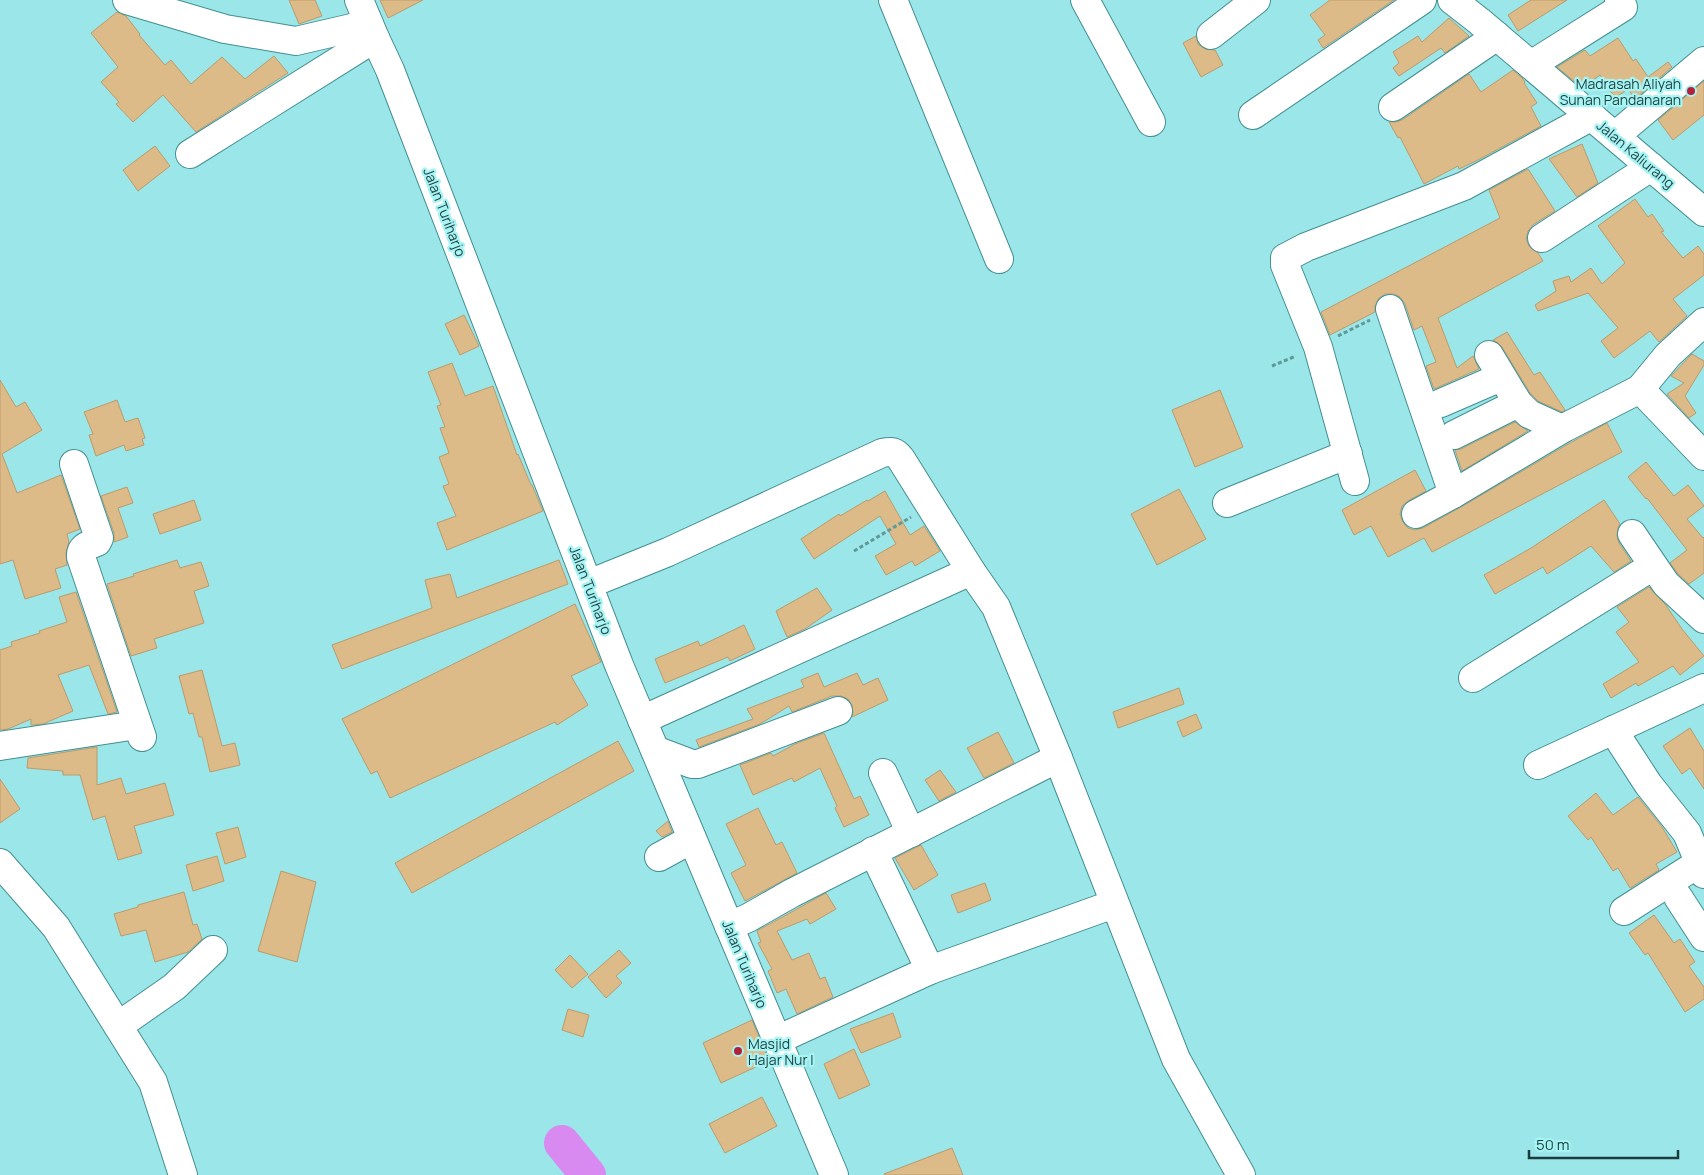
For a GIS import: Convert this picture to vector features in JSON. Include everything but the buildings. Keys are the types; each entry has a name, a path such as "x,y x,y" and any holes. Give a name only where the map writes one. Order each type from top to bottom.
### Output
{"street":[{"path":"127,0 225,29 296,41 368,20"},
{"path":"893,0 999,259"},
{"path":"1085,0 1151,122"},
{"path":"1211,36 1256,0"},
{"path":"1253,115 1422,0"},
{"name":"Jalan Kaliurang","path":"1452,0 1704,212"},
{"path":"1531,65 1623,6 1619,0"},
{"path":"190,154 368,20"},
{"name":"Jalan Turiharjo","path":"368,20 394,79 619,665 834,1175"},
{"path":"1393,107 1497,36"},
{"path":"1615,136 1704,61"},
{"path":"1355,481 1318,347 1285,265 1285,258 1306,247 1464,186 1592,116"},
{"path":"1542,238 1651,167"},
{"path":"1390,309 1453,494"},
{"path":"1416,514 1562,429 1640,389 1668,355 1704,322"},
{"path":"1441,403 1495,366 1518,403 1529,414 1562,429"},
{"path":"1640,389 1704,456"},
{"path":"1454,435 1518,403"},
{"path":"589,584 668,552 882,453 890,451 896,453 996,607 1058,758 1176,1059 1240,1175"},
{"path":"1227,503 1348,454"},
{"path":"0,746 139,731 81,557 83,549 97,542 99,538 74,464"},
{"path":"1632,534 1666,584 1701,610"},
{"path":"1473,678 1653,566"},
{"path":"642,720 971,571"},
{"path":"1538,765 1704,688"},
{"path":"655,750 692,764 698,764 838,712"},
{"path":"1613,730 1648,784 1695,828 1702,869 1624,911"},
{"path":"728,926 748,918 792,892 1058,758"},
{"path":"883,773 911,832"},
{"path":"659,857 692,839"},
{"path":"873,851 930,970"},
{"path":"0,863 56,926 127,1020 153,1082 183,1175"},
{"path":"1678,897 1704,937"},
{"path":"777,1040 930,970 1114,904"},
{"path":"127,1020 174,987 213,950"}],"path":[{"path":"1318,347 1390,309"},
{"path":"854,551 930,505"}],"waterway":[{"path":"562,1143 588,1175"}],"place":[{"name":"Madrasah Aliyah Sunan Pandanaran","path":"1691,91"},
{"name":"Masjid Hajar Nur I","path":"738,1051"}]}
